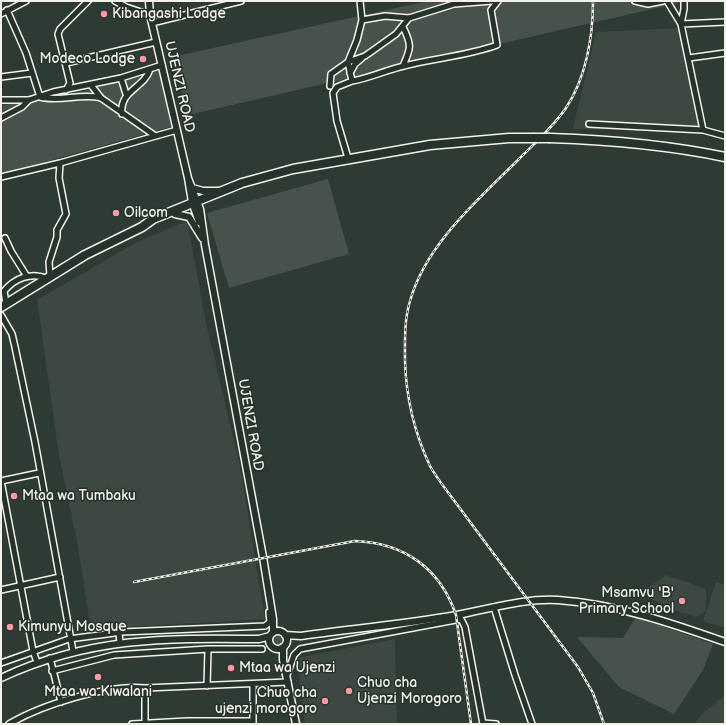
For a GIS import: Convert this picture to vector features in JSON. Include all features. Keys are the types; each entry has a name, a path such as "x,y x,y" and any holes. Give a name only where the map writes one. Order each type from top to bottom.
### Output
{"highway":[{"path":"4,305 96,249 142,227 175,214 220,191 242,183 270,177 293,169 348,158 430,145 509,138 550,138 625,143 684,150 725,157"},
{"path":"142,227 153,219 195,203 259,183 270,177"}],"street":[{"path":"1,14 26,1"},
{"path":"75,89 70,83 58,34 60,29 88,1"},
{"path":"115,1 126,7 150,15"},
{"name":"UJENZI ROAD","path":"149,1 150,15 156,42 188,178 204,235 274,619"},
{"path":"152,23 241,1"},
{"path":"352,81 348,62 357,40 362,20 360,1"},
{"path":"362,20 385,16 410,18 454,3 492,1"},
{"path":"491,10 498,1"},
{"path":"635,1 648,4 663,1"},
{"path":"667,1 681,24 703,130"},
{"path":"681,24 684,1"},
{"path":"348,158 337,121 333,93 337,87 403,66 456,57 497,45 491,10 484,2"},
{"path":"7,10 26,53 40,97"},
{"path":"350,73 364,56 385,42 403,27 410,18"},
{"path":"681,24 725,22"},
{"path":"403,27 410,41 410,48 403,66"},
{"path":"66,63 124,48 133,48 156,42"},
{"path":"689,58 725,53"},
{"path":"330,86 331,74 348,62 364,56"},
{"path":"1,100 29,100 53,92 75,89 121,78 162,65"},
{"path":"122,114 121,107 126,94 148,76 150,69"},
{"path":"1,77 32,73"},
{"path":"121,78 126,94"},
{"path":"66,90 70,83"},
{"path":"91,85 101,98 154,135"},
{"path":"40,97 49,99 89,96 101,98"},
{"path":"1,118 22,107 29,100"},
{"path":"589,124 703,130 725,136"},
{"path":"1,177 60,164 154,135 177,130"},
{"path":"4,305 4,291 26,275 48,277 49,262 57,237 57,230 66,214 59,178 60,164"},
{"name":"UJENZI ROAD","path":"188,178 195,203"},
{"path":"192,188 203,192 220,191"},
{"path":"175,214 186,215 189,217 205,245"},
{"path":"5,238 26,275"},
{"path":"1,315 12,334 35,442 39,473 60,577 69,639 73,651"},
{"path":"37,662 33,651 1,481 39,473"},
{"path":"1,590 60,577"},
{"path":"1,663 69,639 119,633 266,626 270,622 267,579"},
{"path":"287,675 294,655 300,649 460,617 494,607 530,601 557,600 597,604 669,623 725,642"},
{"path":"494,607 514,675 532,724"},
{"path":"2,676 37,662 73,651 163,638 259,639 271,634 282,633 301,636 460,617"},
{"path":"460,617 465,627 483,724 496,724"},
{"path":"274,619 282,633 284,645 283,660 296,724"},
{"path":"272,646 271,634 274,619"},
{"path":"119,633 120,644"},
{"path":"272,646 284,645 301,636"},
{"path":"259,639 272,646 283,660"},
{"path":"52,671 114,655 262,649"},
{"path":"207,686 208,650"},
{"path":"50,658 52,671 61,702"},
{"path":"9,724 61,702 131,686 145,688 252,685 288,682"},
{"path":"132,724 253,723 252,685"},
{"path":"145,688 145,723"}],"shaded area":[{"path":"428,1 683,2 188,115 172,57"},
{"path":"680,28 700,130 573,129 596,32"},
{"path":"161,68 171,127 1,174 1,114 3,105 63,96"},
{"path":"328,179 349,254 229,288 207,213"},
{"path":"187,221 206,323 240,466 265,619 91,629 78,547 59,455 37,300 137,242"},
{"name":"Msamvu 'B' Primary School","path":"666,575 706,589 706,611 696,617 674,610 640,593"},
{"path":"716,582 725,585 725,628 703,621"},
{"path":"636,617 713,644 703,670 674,714 619,687 577,637 623,638"},
{"path":"277,633 282,635 284,640 282,645 277,647 272,645 270,640 272,635"},
{"name":"Chuo cha Ujenzi Morogoro","path":"395,639 397,724 305,724 297,658"},
{"path":"725,695 725,724 694,724 703,713"}],"railway":[{"path":"593,1 590,43 579,84 573,96 561,115 550,128 455,224 428,261 418,280 408,308 405,331 405,361 407,388 412,415 430,466 578,667 593,693 604,724"},
{"path":"134,582 355,541 373,543 404,553 418,561 430,571 449,598 456,615 471,724"}],"place":[{"name":"Kibangashi Lodge","path":"104,14"},
{"name":"Modeco Lodge","path":"143,59"},
{"name":"Oilcom","path":"116,213"},
{"name":"Mtaa wa Tumbaku","path":"14,496"},
{"name":"Msamvu 'B' Primary School","path":"682,601"},
{"name":"Kimunyu Mosque","path":"10,627"},
{"name":"Mtaa wa Ujenzi","path":"231,668"},
{"name":"Mtaa wa Kiwalani","path":"98,677"},
{"name":"Chuo cha Ujenzi Morogoro","path":"349,691"},
{"name":"Chuo cha ujenzi morogoro","path":"325,701"}]}
